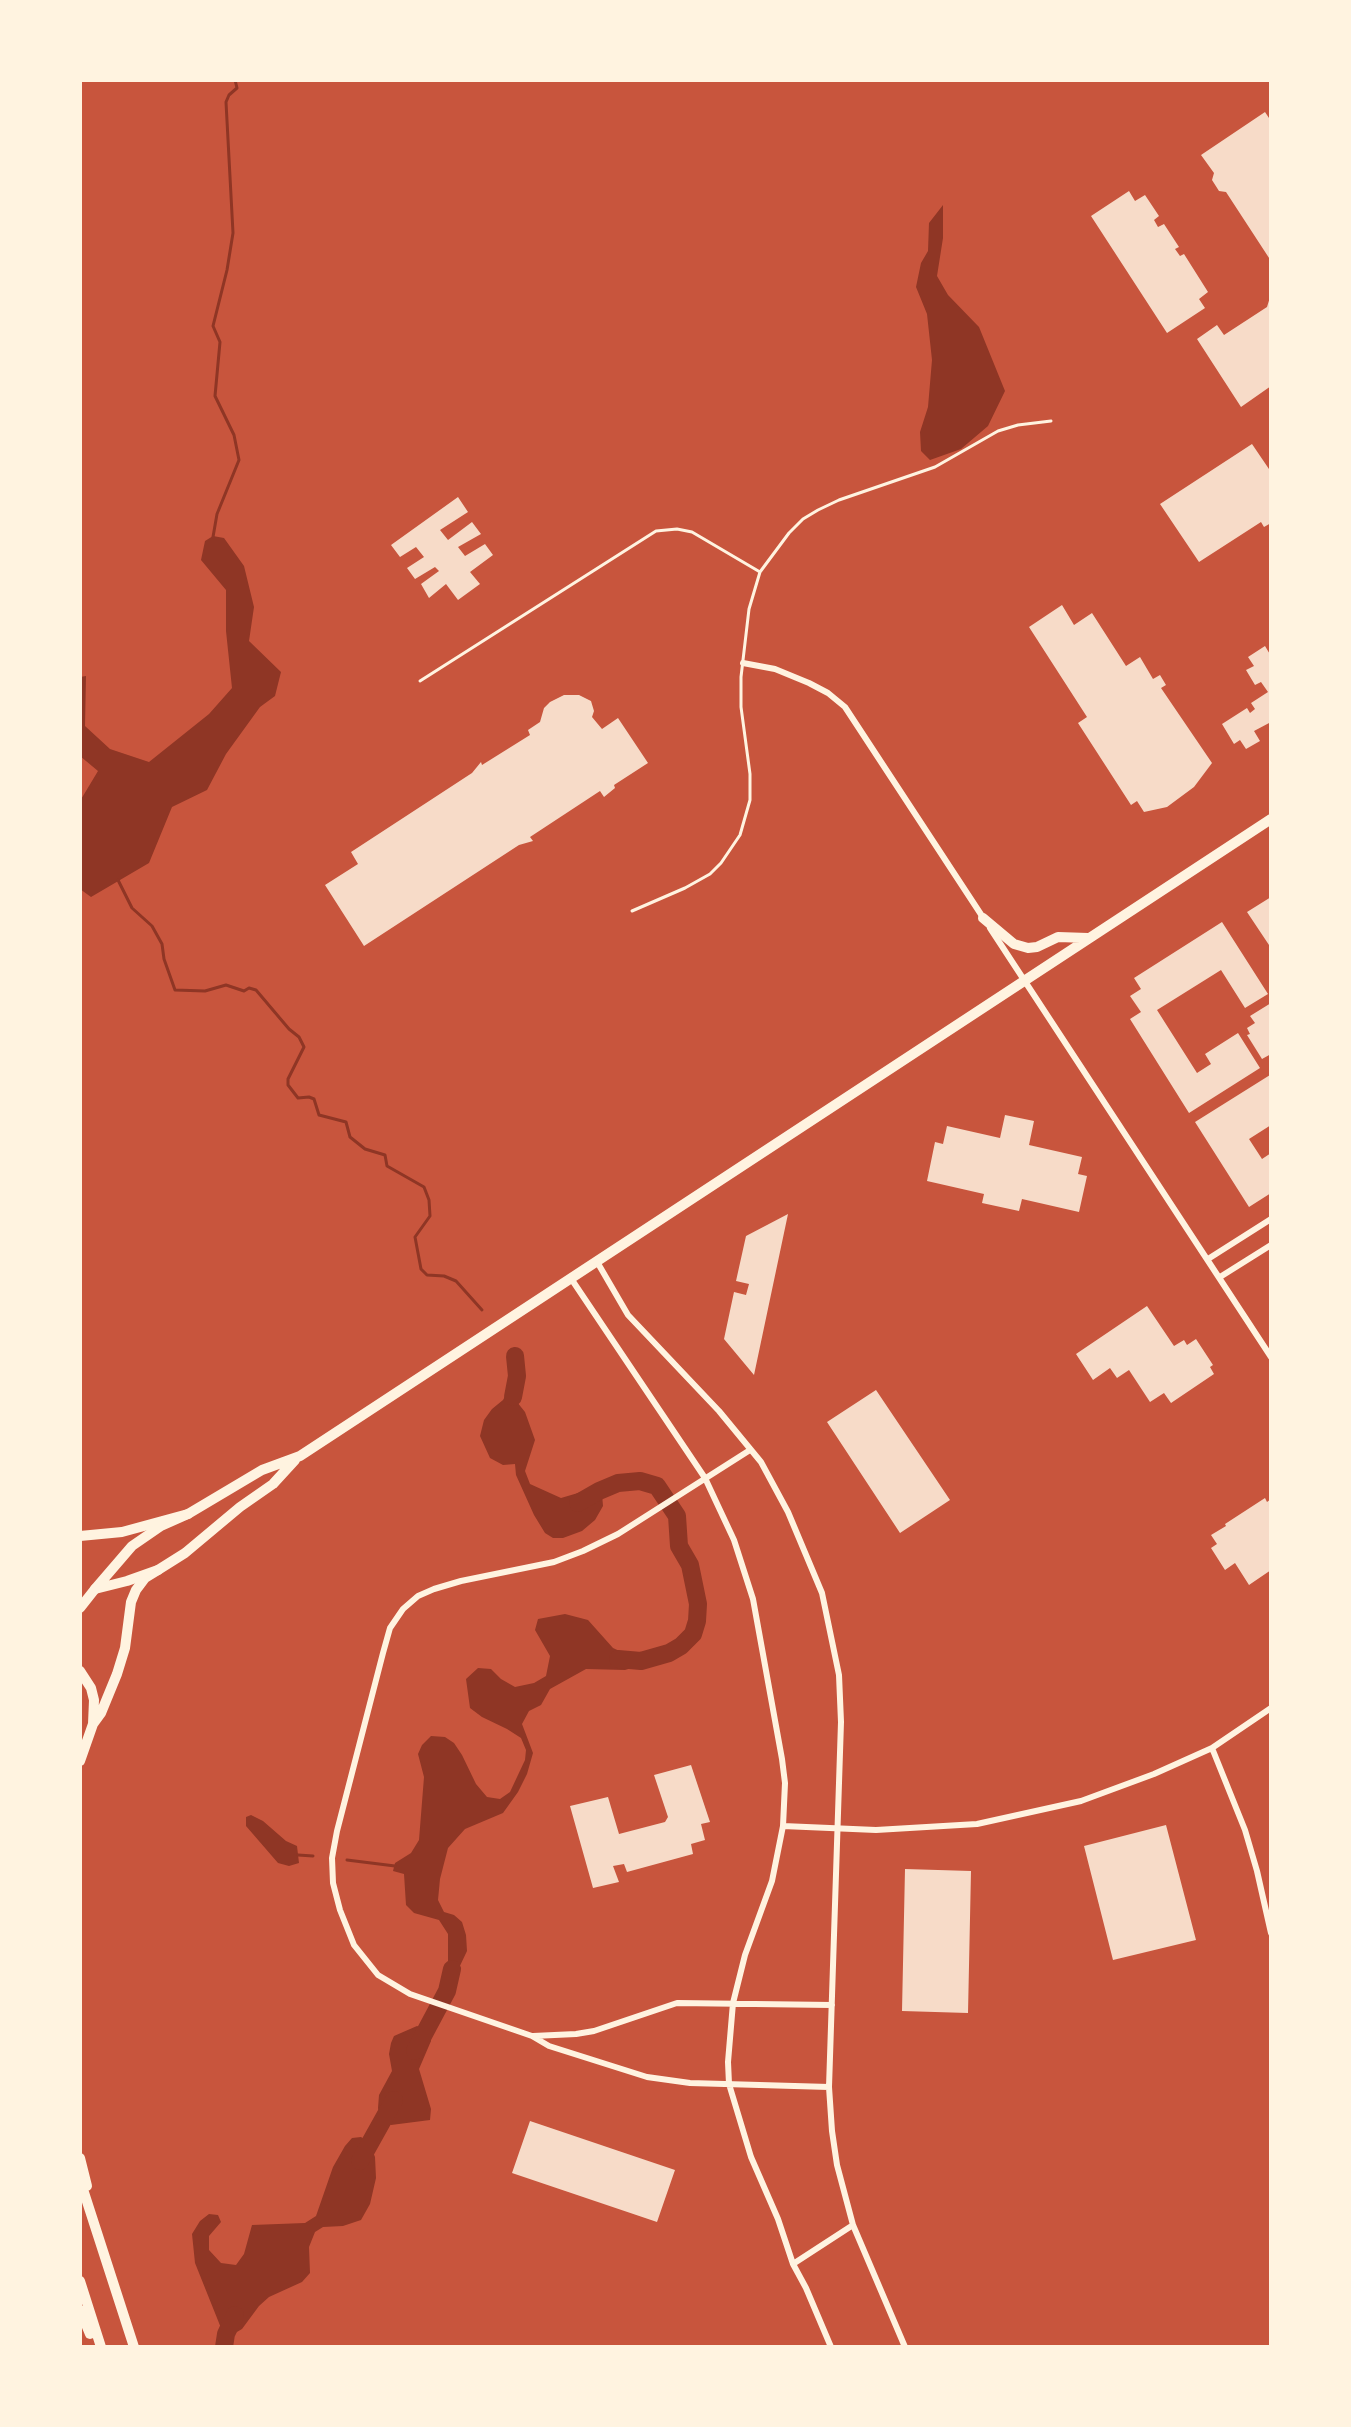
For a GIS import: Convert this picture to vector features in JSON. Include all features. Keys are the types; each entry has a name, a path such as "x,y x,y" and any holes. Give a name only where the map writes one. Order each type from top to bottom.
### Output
{"main road":[{"path":"80,1761 93,1724 101,1713 117,1674 125,1648 131,1602 145,1578 185,1553 273,1484 300,1456 1271,819"},
{"path":"983,918 1014,944 1028,948 1058,937 1090,938"},
{"path":"80,1608 132,1546 161,1526 188,1514 262,1470 300,1456"},
{"path":"80,1536 122,1532 188,1514"},
{"path":"80,1591 127,1581 158,1570"},
{"path":"80,1671 91,1688 94,1700 93,1724"},
{"path":"80,2158 107,2261"},
{"path":"80,2180 134,2347"},
{"path":"80,2281 98,2347"},
{"path":"80,2310 98,2347"}],"street":[{"path":"743,663 775,669 809,683 845,707 1271,1357"},
{"path":"1208,1259 1271,1219"},
{"path":"1220,1277 1271,1245"},
{"path":"596,1260 628,1315 719,1411 761,1462 788,1512 822,1593 839,1675 841,1722 829,2087 837,2165 853,2225 905,2347"},
{"path":"570,1277 705,1478 734,1540 753,1599 782,1759 785,1783 783,1826 772,1881 745,1955 733,2003 729,2084 741,2130 793,2264 831,2347"},
{"path":"750,1450 595,1546 554,1562 434,1589 418,1596 403,1609 390,1628 337,1831 332,1858 333,1883 354,1945 378,1975 410,1994 532,2036 549,2046 647,2077 690,2083 829,2087"},
{"path":"783,1826 839,1829 977,1824 1081,1801 1212,1748 1271,1708"},
{"path":"1212,1748 1245,1830 1271,1933"},
{"path":"532,2036 594,2031 677,2003 832,2005"},
{"path":"793,2264 853,2225"}],"lane":[{"path":"632,911 710,874 740,835 749,812 751,788 741,707 749,609 760,572 789,533 818,510 926,471 998,431 1051,421"},
{"path":"420,681 656,531 677,529 692,532 760,572"}],"shaded area":[{"path":"943,205 943,238 937,276 948,295 979,327 1005,391 988,426 961,449 930,460 921,451 920,432 928,407 932,360 927,314 916,287 921,263 928,251 929,223"},
{"path":"213,536 224,538 244,566 254,607 249,641 281,672 275,696 260,707 226,754 207,790 172,807 149,863 91,897 80,889 80,801 98,771 80,756 80,677 86,676 85,726 110,749 149,762 209,714 232,688 226,631 226,590 201,560 205,541"},
{"path":"517,1376 520,1382 517,1402 525,1412 535,1440 525,1471 530,1484 561,1498 595,1488 602,1494 603,1506 595,1520 582,1531 563,1538 553,1538 545,1533 516,1475 515,1464 503,1465 490,1458 480,1436 484,1420 503,1400 510,1378"},
{"path":"565,1614 588,1620 613,1648 641,1661 638,1666 625,1670 586,1669 550,1689 541,1705 529,1711 522,1724 533,1753 518,1792 503,1813 465,1829 448,1848 438,1900 444,1912 462,1922 467,1951 458,1970 453,1993 444,1989 448,1934 439,1920 414,1913 406,1905 404,1874 393,1871 395,1863 411,1853 419,1840 424,1777 418,1754 431,1736 445,1737 454,1743 476,1784 487,1797 500,1799 510,1792 525,1760 526,1750 521,1738 470,1708 466,1679 478,1668 491,1669 515,1687 534,1683 546,1676 550,1656 535,1630 538,1619"},
{"path":"251,1815 297,1846 299,1863 289,1866 278,1863 246,1826 246,1817"},
{"path":"417,2026 430,2031 431,2041 419,2069 431,2109 430,2120 391,2125 380,2118 378,2108 379,2095 392,2071 391,2043 394,2036"},
{"path":"361,2137 369,2142 375,2157 376,2178 370,2204 361,2220 343,2226 323,2227 315,2232 309,2247 310,2273 302,2282 269,2297 242,2329 230,2336 223,2333 195,2263 192,2234 200,2221 209,2214 218,2215 221,2222 209,2236 209,2250 221,2263 236,2265 244,2254 252,2225 305,2223 316,2216 333,2167 352,2138"}],"building":[{"path":"1265,112 1271,121 1271,261 1226,192 1219,191 1212,180 1214,173 1201,155"},
{"path":"1129,191 1135,201 1145,195 1159,216 1154,220 1158,227 1164,224 1179,247 1175,249 1180,256 1184,254 1208,292 1199,299 1205,308 1167,333 1091,216"},
{"path":"1271,294 1271,386 1241,407 1197,339 1217,325 1224,335 1267,307"},
{"path":"1252,444 1271,472 1271,523 1264,527 1261,522 1199,562 1160,504"},
{"path":"458,497 468,512 440,530 448,540 472,522 481,534 458,547 465,556 485,544 493,555 470,572 480,584 458,600 446,584 429,598 421,584 439,571 435,567 415,579 407,568 424,557 416,547 400,557 391,545"},
{"path":"1062,605 1074,625 1092,613 1126,666 1140,657 1153,679 1160,675 1166,685 1161,688 1212,763 1194,787 1167,807 1144,812 1137,801 1131,805 1078,723 1087,717 1029,627"},
{"path":"1265,646 1271,656 1271,722 1254,731 1260,741 1246,749 1240,740 1234,744 1222,724 1247,708 1250,713 1255,709 1251,703 1268,692 1261,682 1255,685 1246,670 1254,666 1248,657"},
{"path":"564,695 579,695 591,701 592,717 602,729 618,718 648,763 614,785 615,788 604,797 600,791 530,837 533,841 519,845 364,946 325,885 358,864 351,852 472,773 481,762 482,765 530,735 528,730 540,722 544,708"},
{"path":"1271,897 1271,948 1247,912"},
{"path":"1222,922 1268,994 1245,1008 1221,970 1157,1010 1197,1073 1211,1064 1205,1054 1238,1033 1260,1068 1189,1113 1130,1019 1141,1012 1130,996 1141,989 1134,978"},
{"path":"1271,1003 1271,1054 1262,1059 1247,1035 1250,1034 1247,1028 1255,1023 1250,1016"},
{"path":"1270,1075 1271,1125 1249,1139 1262,1159 1271,1153 1271,1193 1249,1207 1195,1122"},
{"path":"1005,1115 1034,1121 1029,1145 1082,1157 1078,1174 1087,1176 1079,1212 1022,1199 1019,1211 982,1203 984,1194 927,1181 935,1142 943,1144 947,1126 1000,1138"},
{"path":"788,1214 754,1375 724,1339 734,1292 746,1295 749,1284 736,1281 746,1236"},
{"path":"1147,1306 1174,1346 1184,1340 1187,1345 1196,1339 1213,1365 1210,1367 1214,1374 1171,1403 1164,1393 1150,1402 1129,1370 1117,1378 1110,1368 1093,1380 1076,1354"},
{"path":"876,1390 950,1500 900,1533 827,1422"},
{"path":"1265,1498 1267,1502 1271,1499 1271,1570 1249,1585 1235,1563 1225,1570 1211,1548 1217,1544 1211,1535"},
{"path":"691,1765 710,1822 701,1824 705,1840 691,1844 693,1854 627,1872 624,1864 613,1866 619,1882 593,1888 570,1806 608,1797 619,1834 665,1822 668,1817 654,1775"},
{"path":"1166,1825 1196,1940 1113,1960 1084,1846"},
{"path":"905,1869 971,1871 968,2013 902,2011"},
{"path":"530,2121 675,2170 657,2222 512,2173"}],"waterway":[{"path":"213,537 217,514 239,460 234,435 215,396 220,342 213,326 233,233 226,102 237,88 235,80"},
{"path":"118,880 132,908 152,926 162,944 175,990 205,991 226,985 244,991 249,988 256,990 299,1037 304,1047 288,1085 298,1098 314,1099 319,1115 346,1122 350,1137 365,1149 385,1155 387,1166 424,1187 430,1216 415,1237 421,1269 427,1275 444,1276 456,1281 482,1310"},
{"path":"513,1397 517,1376 515,1356"},
{"path":"578,1503 618,1483 640,1481 657,1486 677,1516 679,1546 690,1565 698,1604 693,1634 669,1653 641,1661 618,1659"},
{"path":"298,1855 313,1856"},
{"path":"347,1860 395,1866"},
{"path":"415,2051 447,1991 452,1969"},
{"path":"360,2161 394,2100"},
{"path":"224,2347 235,2315"}]}
